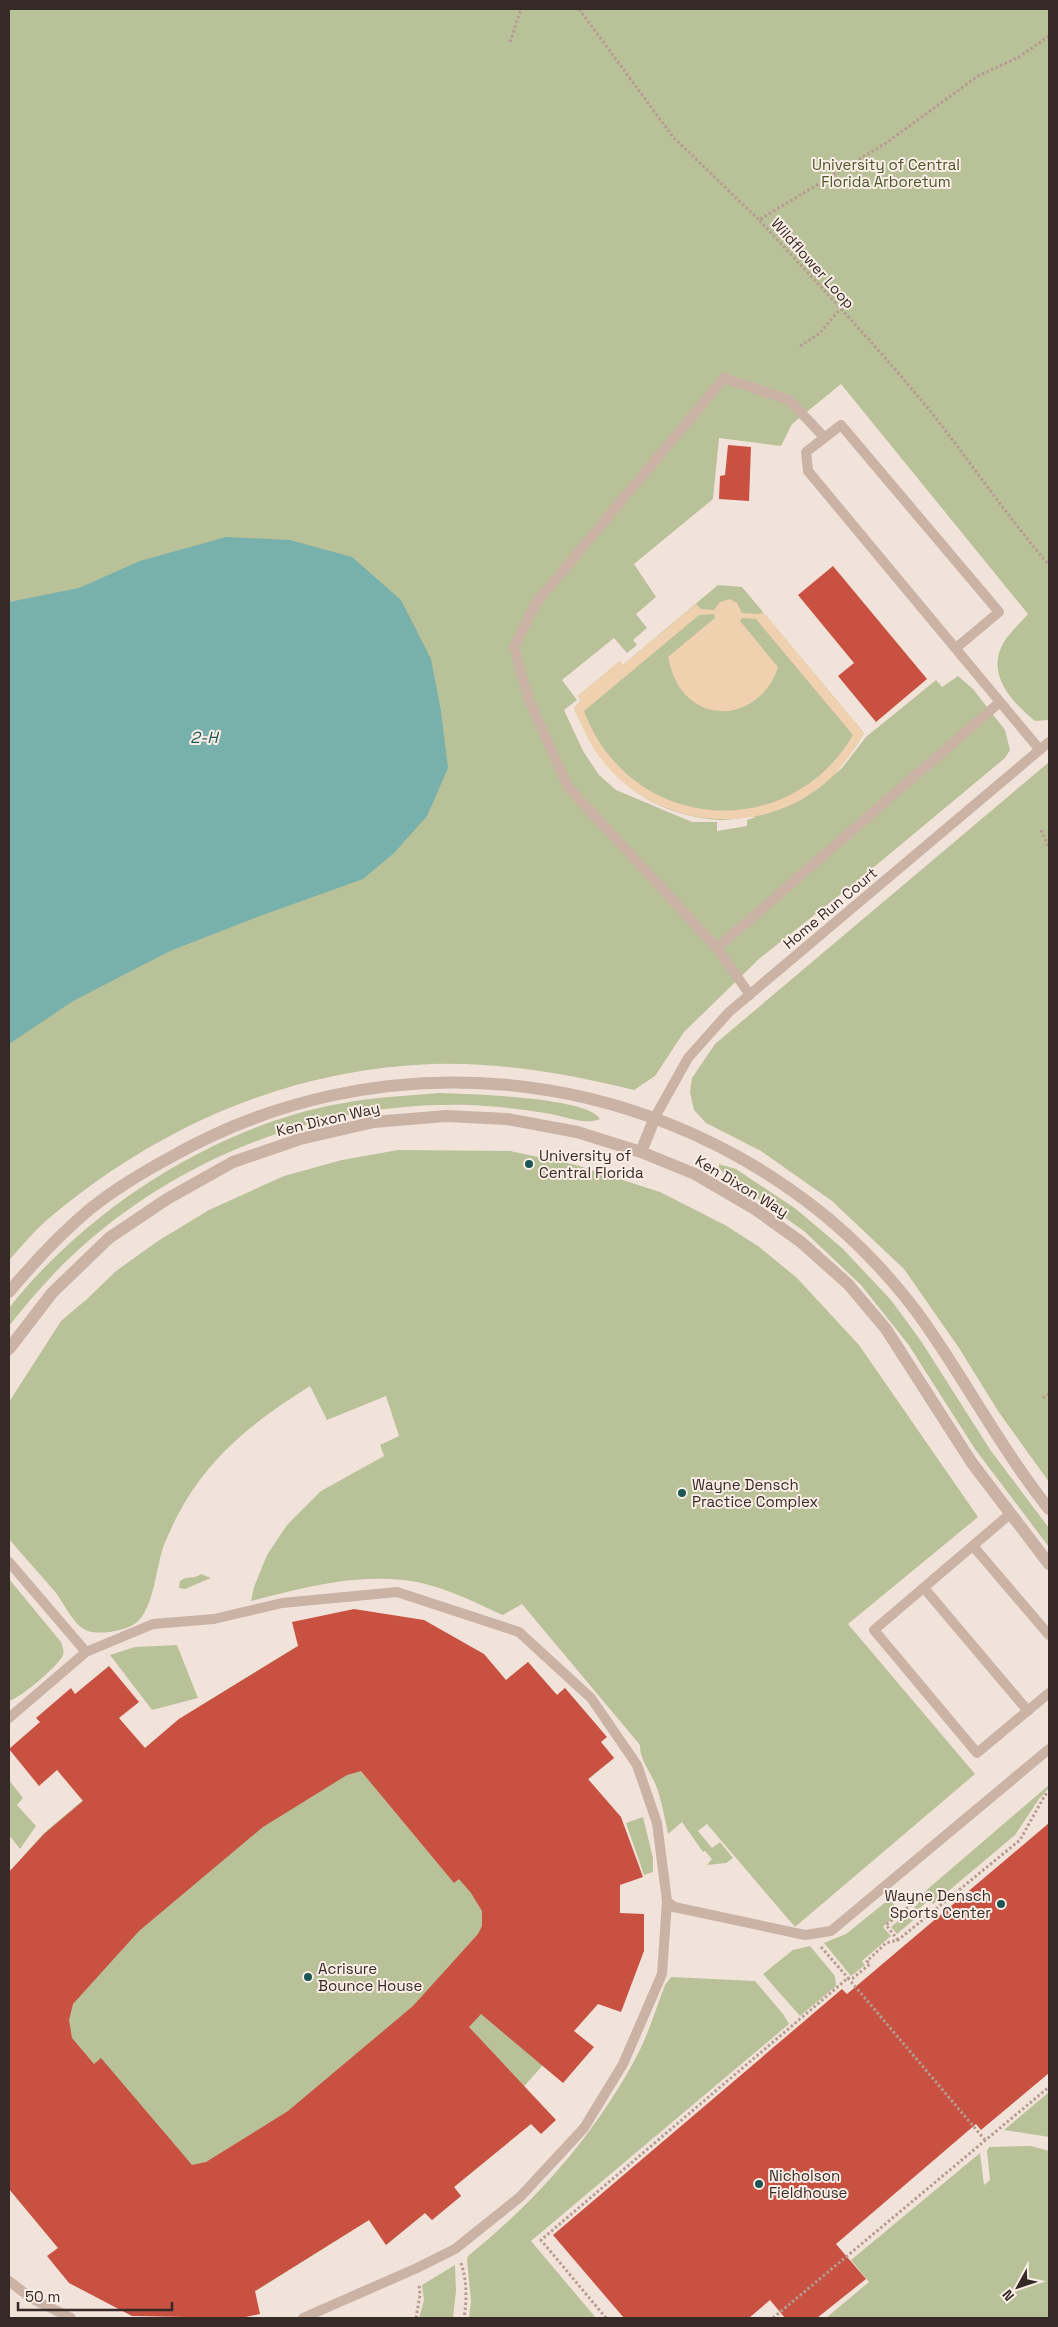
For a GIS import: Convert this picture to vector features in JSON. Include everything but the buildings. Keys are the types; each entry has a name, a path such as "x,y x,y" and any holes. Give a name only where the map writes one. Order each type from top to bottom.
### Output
{"street":[{"name":"Ken Dixon Way","path":"9,1292 49,1245 92,1208 143,1172 201,1140 253,1117 307,1101 371,1087 421,1082 472,1082 533,1088 595,1098 655,1118 719,1145 770,1176 818,1210 871,1259 923,1320 1003,1445 1049,1509"},
{"name":"Ken Dixon Way","path":"9,1349 52,1293 109,1238 167,1199 233,1162 300,1139 374,1122 446,1116 507,1119 560,1128 641,1152 695,1174 755,1209 801,1242 848,1284 886,1329 972,1463 1049,1564"},
{"path":"641,1152 655,1118"}],"lane":[{"path":"750,995 718,948 568,787 529,700 514,647 536,602 724,378 789,400 824,438"},
{"path":"956,648 999,612 841,425 806,452 808,470 1040,750"},
{"path":"718,948 1000,702"},
{"name":"Home Run Court","path":"655,1118 688,1058 729,1012 1049,742"},
{"path":"1010,1514 874,1630 978,1753 1049,1693"},
{"path":"973,1546 1049,1635"},
{"path":"9,1562 86,1652"},
{"path":"924,1588 1028,1710"},
{"path":"9,1718 86,1652 153,1624 214,1619 282,1603 397,1592 519,1632 591,1698 637,1765 657,1823 667,1901 662,1974 623,2064 578,2135 520,2197 455,2248 417,2268 303,2318"},
{"path":"667,1901 674,1907 805,1934 831,1931 1049,1750"},
{"path":"9,2281 31,2298 61,2315 71,2318"}],"path":[{"path":"510,42 521,9"},
{"path":"579,9 673,137 759,220"},
{"name":"Wildflower Loop","path":"1049,36 1019,57 978,76 886,143 759,220 930,412 1018,528 1049,565"},
{"path":"800,346 820,333 840,309"},
{"path":"1041,830 1049,848"},
{"path":"1043,1398 1049,1394"},
{"path":"606,2318 541,2240 848,1978 853,1978 870,1964 867,1961 886,1943 898,1940 1020,1840 1045,1795 1049,1792"},
{"path":"898,1940 886,1925 912,1904"},
{"path":"815,1934 819,1946 986,2140"},
{"path":"773,2318 1049,2086"},
{"path":"455,2248 464,2271 467,2302 464,2318"},
{"path":"416,2318 420,2295 417,2268"}],"green space":[{"name":"University of Central Florida Arboretum","path":"9,9 1049,9 1049,720 1035,721 1019,706 1005,689 998,669 998,659 1003,643 1028,614 841,384 792,424 781,446 719,438 713,499 634,564 656,597 636,614 647,628 633,640 637,645 627,653 614,638 562,680 577,700 564,710 583,751 599,775 616,790 692,822 717,822 717,831 747,826 747,820 756,817 719,820 692,816 669,809 648,799 612,771 585,732 574,708 581,701 578,696 620,661 623,665 718,585 742,587 864,733 834,775 842,768 866,737 936,680 942,687 958,676 973,689 1005,730 1010,750 1005,758 856,882 760,958 684,1032 655,1076 634,1090 535,1070 484,1065 433,1064 379,1068 327,1077 276,1091 227,1109 179,1131 134,1157 90,1186 48,1219 9,1260"},
{"path":"1049,762 1049,1482 998,1411 959,1348 904,1269 832,1201 761,1151 706,1123 694,1110 690,1092 692,1078 715,1044"},
{"path":"440,1093 551,1101 591,1112 600,1119 580,1121 545,1113 488,1106 417,1106 365,1112 314,1123 265,1138 217,1158 171,1182 127,1210 65,1262 9,1326 9,1308 40,1272 76,1238 115,1206 156,1178 200,1153 245,1132 291,1115 351,1102"},
{"path":"398,1150 510,1151 576,1165 660,1192 725,1225 758,1246 797,1278 859,1345 978,1517 848,1624 975,1774 795,1927 707,1824 698,1831 712,1848 720,1842 733,1858 726,1863 707,1865 712,1859 705,1851 703,1852 682,1822 668,1834 659,1794 644,1761 640,1745 522,1604 503,1615 439,1588 396,1579 333,1582 251,1601 254,1587 267,1555 287,1525 321,1491 384,1456 380,1445 399,1436 386,1396 327,1420 310,1386 285,1402 242,1435 206,1472 190,1494 176,1518 164,1545 147,1608 136,1623 126,1628 99,1633 88,1631 78,1625 56,1593 9,1539 9,1402 61,1321 116,1271 158,1241 209,1210 284,1176 342,1160"},
{"path":"719,1164 736,1169 796,1209 842,1248 891,1300 921,1341 991,1451 1049,1528 1049,1547 975,1449 908,1344 861,1285 804,1231 727,1177 719,1168"},
{"path":"201,1574 211,1578 185,1589 179,1588 180,1581 183,1579 196,1577"},
{"path":"9,1579 61,1642 64,1652 58,1662 45,1675 22,1694 9,1701"},
{"name":"Acrisure Bounce House","path":"355,1635 488,1696 528,1662 557,1695 565,1688 599,1744 604,1746 614,1758 571,1794 598,1827 620,1888 619,1947 595,2007 510,2102 529,2125 454,2187 461,2196 432,2220 425,2213 386,2245 369,2220 256,2291 198,2302 56,2245 9,2189 9,1872 44,1833 179,1719 296,1647"},
{"path":"177,1645 198,1698 152,1710 110,1655 135,1647"},
{"path":"9,1780 23,1798 17,1805 36,1826 20,1849 9,1835"},
{"path":"1049,1785 1049,1788 1039,1799 1015,1835 933,1904 929,1900 914,1913 917,1917 897,1934 891,1927 918,1904 915,1900"},
{"path":"643,1817 653,1858 653,1872 644,1875 626,1823"},
{"path":"887,1901 891,1901 900,1911 883,1927 891,1936 862,1961 865,1965 851,1976 824,1943 846,1934"},
{"path":"810,1946 835,1976 836,1986 800,2016 763,1974 793,1950"},
{"path":"671,1977 755,1981 789,2024 531,2241 596,2318 469,2318 471,2301 468,2256 539,2191 560,2168 599,2118 638,2054 665,1985"},
{"path":"1049,2092 1049,2137 1004,2130"},
{"path":"1031,2146 1049,2151 1049,2318 826,2318 869,2282 851,2260 980,2153 984,2185 990,2180 987,2151 989,2147"},
{"path":"455,2265 456,2291 453,2318 419,2318 424,2300 422,2285"}],"sand":[{"path":"730,599 737,603 742,613 760,614 763,612 864,733 841,766 824,784 797,802 767,814 736,819 705,818 674,811 646,798 620,779 598,755 574,708 581,701 578,696 620,661 623,665 696,604 701,609 714,610 720,602","holes":["714,614 715,618 668,657 675,679 689,698 702,707 715,711 729,711 742,708 764,692 778,667 740,621 742,618 756,619 853,735 825,771 790,795 751,808 711,810 672,801 636,781 606,751 584,711 699,615"]}],"water":[{"name":"2-H","path":"226,537 290,540 352,557 401,600 431,659 441,711 448,768 427,816 394,853 363,879 170,951 73,1001 9,1044 9,602 79,588 140,561"}],"place":[{"name":"University of Central Florida","path":"529,1164"},
{"name":"Wayne Densch Practice Complex","path":"682,1493"},
{"name":"Wayne Densch Sports Center","path":"1001,1904"},
{"name":"Acrisure Bounce House","path":"308,1977"},
{"name":"Nicholson Fieldhouse","path":"759,2184"}]}
